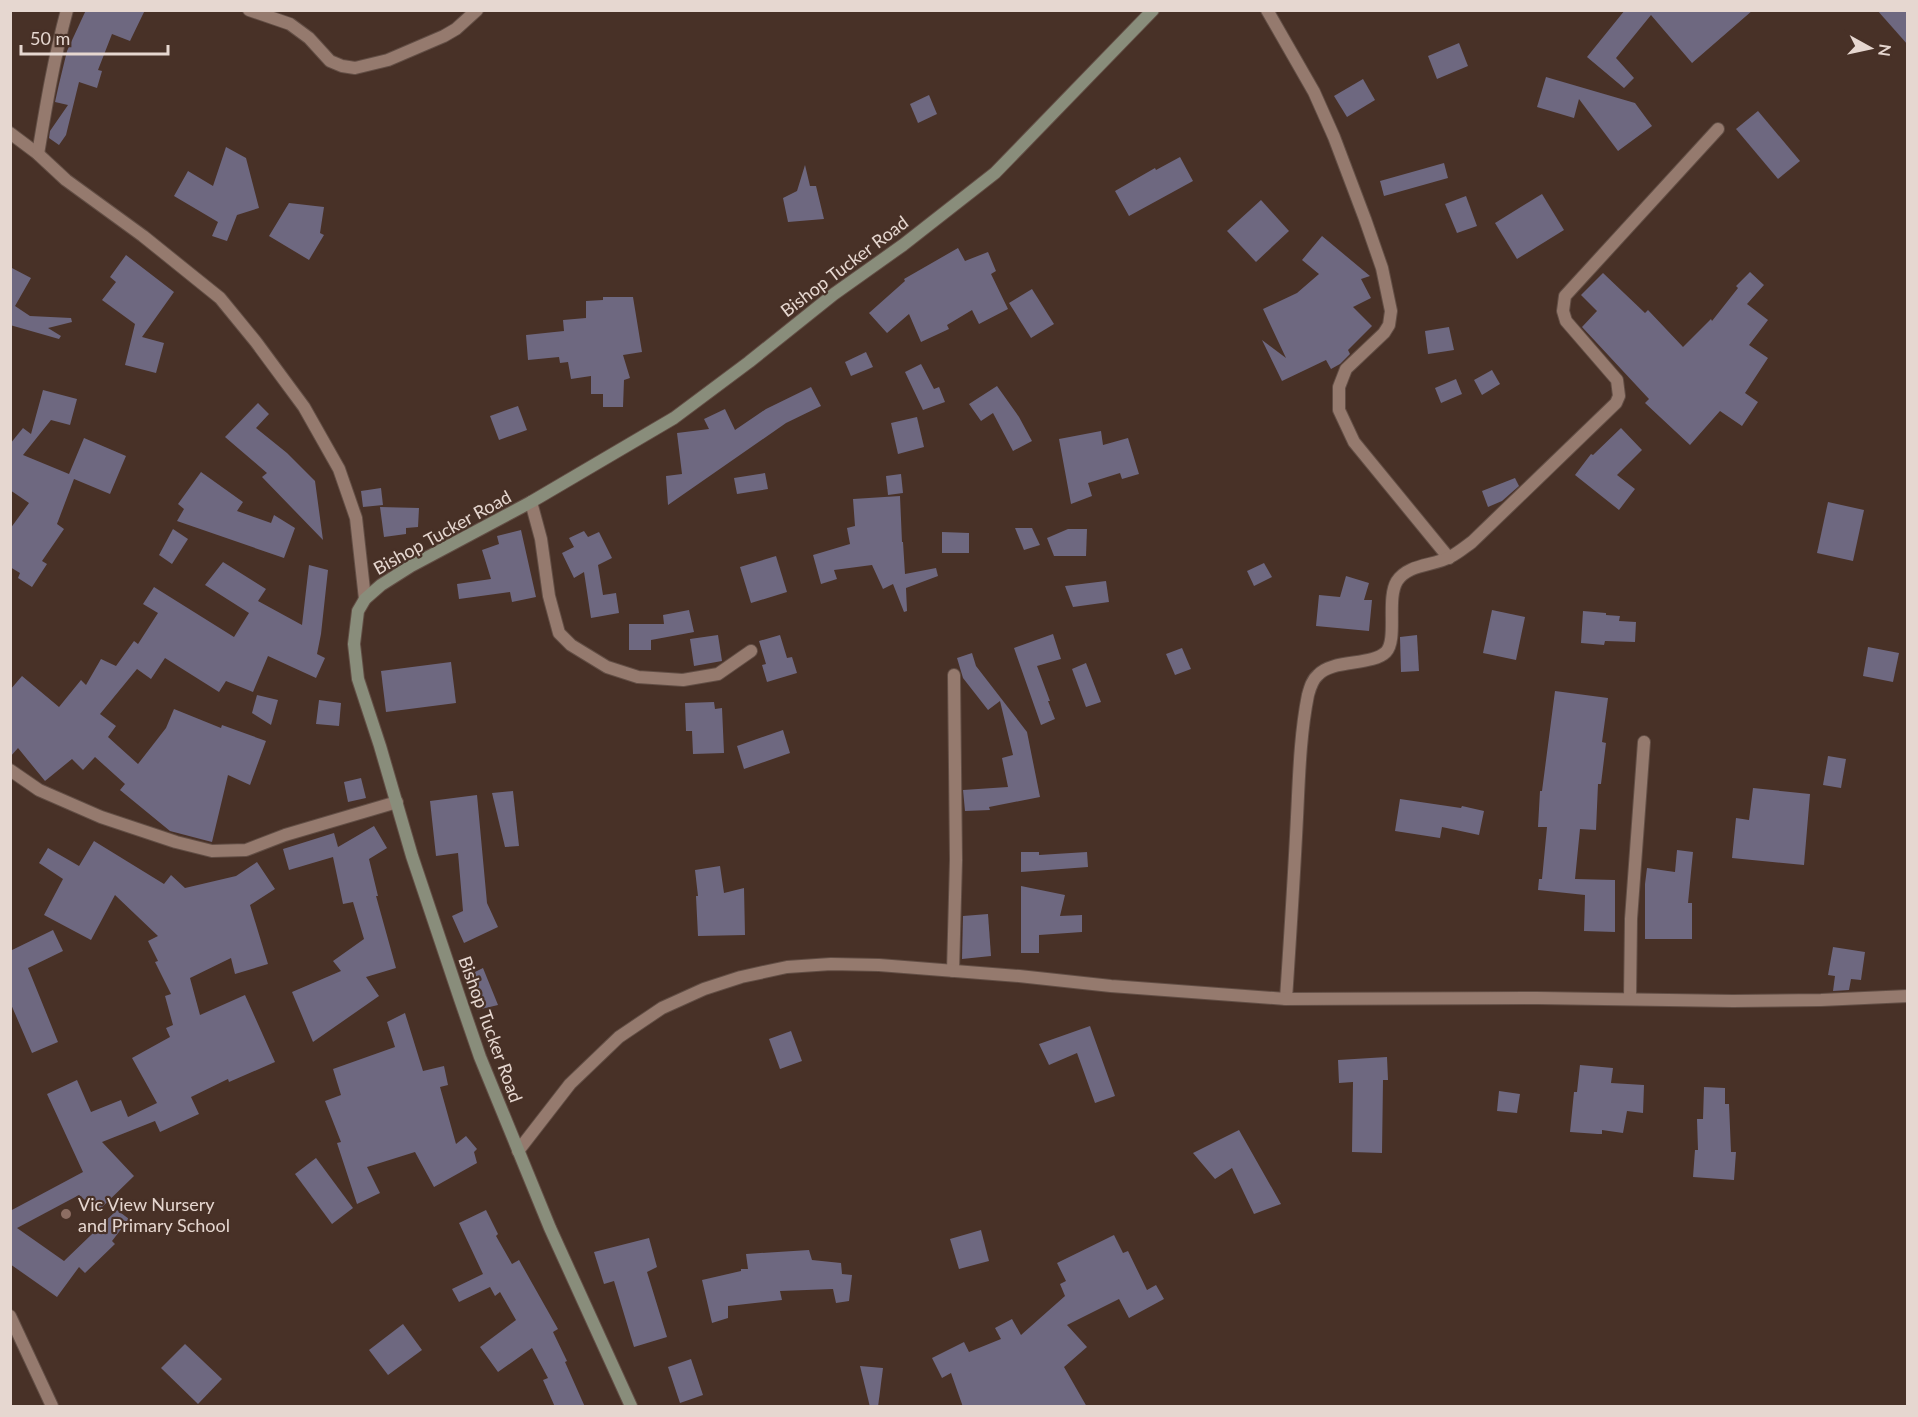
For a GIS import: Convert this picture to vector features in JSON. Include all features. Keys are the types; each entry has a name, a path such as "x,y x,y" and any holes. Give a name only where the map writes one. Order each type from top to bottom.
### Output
{"main road":[{"name":"Bishop Tucker Road","path":"632,1407 550,1228 480,1057 460,999 412,856 358,679 354,644 358,611 365,599 381,585 411,566 531,502 674,418 749,362 834,294 903,245 995,173 1153,10"}],"street":[{"path":"38,154 60,35 67,10"},
{"path":"249,10 290,24 309,38 330,60 342,66 355,68 388,60 444,36 456,29 477,10"},
{"path":"1267,10 1314,92 1334,136 1382,268 1391,311 1389,325 1384,333 1346,369 1339,387 1339,410 1354,442 1449,558"},
{"path":"1286,999 1301,755 1308,695 1312,682 1319,673 1334,667 1375,658 1386,652 1390,645 1392,603 1396,582 1407,572 1449,558 1472,542 1616,403 1619,396 1617,380 1566,321 1563,311 1565,296 1718,129"},
{"path":"10,133 38,154 66,180 220,298 290,388 304,407 339,469 356,518 365,599"},
{"path":"531,502 541,539 549,596 559,633 571,645 607,667 638,677 683,680 718,674 751,651"},
{"path":"952,971 956,860 954,675"},
{"path":"1630,999 1631,919 1644,742"},
{"path":"10,770 39,790 100,817 176,842 212,851 246,850 285,835 397,802"},
{"path":"518,1151 570,1084 619,1037 663,1008 704,988 787,967 879,965 1286,999 1744,1001 1908,996"},
{"path":"10,1316 52,1407"}],"building":[{"path":"86,10 145,10 130,41 112,34 98,70 102,71 97,88 79,82 66,135 59,145 49,138 50,131 68,105 55,102 67,51"},
{"path":"1625,10 1753,10 1692,63 1651,15 1616,58 1634,78 1624,88 1587,57"},
{"path":"1877,10 1908,10 1908,45"},
{"path":"1459,43 1468,66 1437,79 1428,56"},
{"path":"1546,77 1635,103 1652,126 1618,151 1579,99 1574,118 1537,107"},
{"path":"1363,79 1375,100 1347,117 1334,96"},
{"path":"929,95 937,114 918,123 910,104"},
{"path":"1758,111 1800,161 1778,179 1736,129"},
{"path":"226,147 246,158 259,208 237,215 227,241 212,236 218,222 174,196 188,171 213,186"},
{"path":"1180,157 1193,181 1129,216 1115,191 1155,168 1156,170"},
{"path":"1444,163 1448,178 1384,196 1380,181"},
{"path":"805,165 810,186 816,186 824,219 788,222 783,198 797,191"},
{"path":"1542,194 1564,230 1517,259 1495,223"},
{"path":"1466,196 1477,226 1457,233 1445,204"},
{"path":"1261,200 1289,231 1256,262 1227,231"},
{"path":"289,203 324,207 320,233 324,235 309,260 269,236"},
{"path":"1322,236 1370,276 1361,279 1371,298 1353,307 1372,326 1348,350 1350,354 1340,364 1331,369 1326,360 1282,381 1262,340 1286,358 1263,309 1297,293 1319,274 1302,260"},
{"path":"958,248 965,261 988,252 996,271 991,274 1008,309 979,324 972,310 947,325 949,329 921,342 909,314 887,333 869,313 905,281 904,279"},
{"path":"126,255 174,292 142,337 164,343 156,373 125,365 135,324 102,300 116,282 110,277"},
{"path":"10,267 31,278 15,306 30,316 71,318 72,322 48,328 61,336 59,339 10,325"},
{"path":"1750,272 1764,285 1747,304 1768,320 1749,345 1768,358 1745,393 1758,402 1742,426 1720,411 1690,445 1645,403 1649,399 1582,327 1597,311 1581,295 1603,273 1645,313 1648,310 1683,347 1711,319 1712,321 1738,288 1736,286"},
{"path":"1032,289 1054,324 1031,338 1009,303"},
{"path":"603,297 633,297 642,352 623,355 630,378 624,380 623,407 603,407 603,394 591,394 591,376 571,379 568,362 560,363 559,357 528,360 526,335 564,331 563,320 586,318 586,301 603,300"},
{"path":"1449,327 1454,350 1428,354 1425,331"},
{"path":"866,352 873,367 851,376 845,362"},
{"path":"921,364 934,389 939,387 945,402 923,410 905,372"},
{"path":"1492,370 1500,384 1482,395 1474,380"},
{"path":"1456,379 1462,394 1441,403 1435,388"},
{"path":"997,386 1019,417 1032,441 1013,451 993,413 981,421 969,404"},
{"path":"811,387 821,406 786,423 668,505 666,476 682,474 677,433 709,429 704,419 725,409 735,430 766,409"},
{"path":"43,390 77,399 70,425 51,420 23,455 69,474 84,438 126,456 110,494 74,479 57,524 64,529 42,561 47,564 32,587 18,578 20,573 10,567 10,529 29,503 10,490 10,444 23,428 31,434"},
{"path":"258,403 269,414 256,428 287,453 315,481 323,540 262,477 267,473 225,437"},
{"path":"518,406 527,430 499,440 490,416"},
{"path":"917,417 924,447 898,454 891,423"},
{"path":"1621,428 1642,450 1617,475 1635,489 1619,510 1575,475 1591,454 1593,455"},
{"path":"1101,431 1103,445 1128,438 1139,474 1122,479 1120,473 1088,483 1092,496 1071,504 1059,439"},
{"path":"201,472 243,502 237,511 271,523 274,515 295,528 284,558 177,521 184,509 178,504"},
{"path":"765,473 768,489 737,494 734,478"},
{"path":"901,474 903,493 888,495 886,476"},
{"path":"1515,478 1519,486 1502,501 1488,507 1482,491"},
{"path":"381,488 383,505 363,507 361,491"},
{"path":"900,496 905,574 936,568 938,576 906,588 907,611 904,612 893,584 883,589 872,565 834,570 837,579 821,584 813,555 850,544 847,528 855,526 853,499"},
{"path":"1828,502 1864,510 1853,561 1817,553"},
{"path":"380,507 419,508 418,527 406,528 406,534 384,537"},
{"path":"1015,528 1032,528 1040,545 1024,550"},
{"path":"173,529 188,539 172,564 159,555"},
{"path":"1068,529 1087,529 1086,556 1054,556 1047,538"},
{"path":"521,530 536,597 512,602 510,592 459,599 457,584 491,579 482,550 499,544 497,536"},
{"path":"584,531 588,537 599,532 612,558 598,565 603,595 616,593 619,613 591,618 584,572 574,578 562,553 574,547 569,538"},
{"path":"942,532 969,533 969,553 942,553"},
{"path":"776,556 787,592 751,603 740,567"},
{"path":"223,562 266,589 258,601 302,625 309,565 328,570 317,654 325,658 316,678 268,656 253,692 226,681 219,692 165,658 151,679 137,669 100,714 116,726 108,737 138,764 166,728 174,709 221,728 222,725 266,741 250,785 228,775 212,842 170,831 120,790 125,784 95,757 83,770 72,759 45,781 18,748 10,757 10,690 22,676 59,707 81,680 86,685 101,659 116,666 134,641 138,644 158,613 143,604 154,587 234,637 249,613 205,585"},
{"path":"1264,563 1272,577 1254,586 1247,571"},
{"path":"1346,576 1369,583 1364,600 1372,600 1369,631 1316,626 1319,595 1340,597"},
{"path":"1106,581 1109,602 1073,607 1065,586"},
{"path":"689,610 694,632 651,640 651,650 629,650 629,624 664,624 663,615"},
{"path":"1492,610 1525,617 1516,660 1483,653"},
{"path":"1583,611 1606,613 1606,615 1620,616 1619,621 1636,622 1635,642 1605,641 1604,645 1581,643"},
{"path":"1053,634 1061,659 1037,666 1055,719 1041,725 1014,648"},
{"path":"718,635 722,661 694,666 690,639"},
{"path":"780,635 787,658 792,657 797,673 767,682 762,665 766,664 759,641"},
{"path":"1417,635 1419,671 1401,672 1400,637"},
{"path":"1868,647 1899,653 1893,682 1863,676"},
{"path":"1182,648 1191,669 1175,675 1166,654"},
{"path":"972,653 976,666 1027,732 1040,797 989,807 990,810 965,811 963,790 1008,787 1002,758 1013,755 1000,701 988,710 963,678 957,658"},
{"path":"451,662 456,703 386,712 381,671"},
{"path":"1086,663 1101,702 1086,707 1072,669"},
{"path":"1555,691 1608,698 1602,742 1606,743 1601,784 1598,784 1596,830 1580,829 1575,879 1615,880 1615,932 1584,931 1585,895 1538,890 1539,879 1542,879 1547,827 1538,827 1540,791 1542,791"},
{"path":"257,695 278,700 271,725 252,713"},
{"path":"319,700 341,703 339,726 316,724"},
{"path":"714,702 715,709 722,708 724,753 693,754 692,731 686,731 685,703"},
{"path":"783,730 790,753 744,769 737,746"},
{"path":"1828,756 1846,759 1841,788 1823,785"},
{"path":"361,778 366,798 348,802 344,782"},
{"path":"1753,788 1810,794 1804,865 1732,858 1736,818 1749,820"},
{"path":"513,791 519,846 505,847 492,793"},
{"path":"477,795 487,903 498,927 464,943 452,916 463,911 458,853 436,856 430,801"},
{"path":"1400,799 1461,808 1462,806 1484,811 1479,835 1442,827 1440,838 1395,831"},
{"path":"374,826 387,848 369,859 378,896 376,896 396,968 366,977 379,996 313,1042 292,992 341,971 333,961 364,939 353,902 343,904 333,857 289,870 283,849 334,833 338,847"},
{"path":"94,841 164,884 171,875 185,888 236,876 257,862 275,889 250,905 268,964 235,974 231,958 190,978 200,1015 245,995 275,1062 229,1082 228,1079 191,1097 199,1114 160,1132 155,1121 102,1142 134,1176 98,1211 79,1195 17,1228 64,1261 117,1210 129,1219 112,1241 115,1244 85,1273 79,1267 57,1297 10,1264 10,1211 83,1172 47,1094 77,1080 91,1112 121,1100 128,1117 157,1103 132,1058 170,1037 166,1028 173,1025 165,996 171,994 155,962 158,961 148,941 158,936 115,895 91,940 44,915 63,879 39,863 48,848 79,866"},
{"path":"1677,850 1693,852 1688,903 1692,903 1692,939 1645,939 1647,868 1675,872"},
{"path":"1021,852 1039,852 1039,855 1087,852 1088,867 1021,872"},
{"path":"720,866 724,893 744,888 745,935 698,936 696,896 698,896 695,870"},
{"path":"1021,886 1065,895 1060,916 1082,915 1082,932 1039,935 1039,953 1021,953"},
{"path":"988,914 991,956 962,959 963,916"},
{"path":"53,930 63,951 28,968 58,1042 32,1053 10,1002 10,951"},
{"path":"1833,947 1865,952 1861,980 1851,979 1849,990 1833,991 1835,976 1828,975"},
{"path":"483,968 498,1005 477,1010 469,975"},
{"path":"405,1013 423,1071 444,1066 448,1085 440,1087 456,1144 466,1136 477,1149 474,1152 477,1163 434,1187 415,1152 367,1167 380,1193 357,1204 337,1143 341,1142 325,1101 341,1095 333,1069 395,1047 387,1022"},
{"path":"1090,1026 1115,1096 1095,1103 1077,1053 1049,1065 1039,1044"},
{"path":"791,1031 802,1061 780,1069 769,1039"},
{"path":"1387,1057 1388,1080 1383,1080 1382,1153 1352,1152 1353,1082 1339,1083 1338,1060"},
{"path":"1580,1065 1613,1068 1611,1083 1644,1085 1643,1113 1627,1111 1623,1133 1602,1130 1602,1134 1570,1132 1574,1092 1577,1092"},
{"path":"1704,1087 1725,1088 1725,1104 1729,1104 1731,1152 1736,1152 1734,1180 1693,1177 1695,1150 1698,1150 1697,1119 1703,1119"},
{"path":"1499,1091 1520,1094 1517,1113 1497,1111"},
{"path":"1239,1130 1281,1204 1254,1214 1232,1168 1215,1179 1193,1153"},
{"path":"316,1158 353,1208 332,1224 295,1174"},
{"path":"486,1210 498,1234 496,1236 512,1264 519,1260 558,1329 553,1332 585,1407 555,1407 543,1380 548,1378 532,1348 498,1372 480,1347 516,1320 500,1292 495,1296 490,1287 459,1302 452,1289 483,1274 459,1223"},
{"path":"981,1230 989,1261 959,1269 950,1239"},
{"path":"1114,1235 1123,1253 1128,1251 1147,1290 1156,1285 1164,1299 1129,1318 1119,1299 1067,1325 1087,1347 1064,1367 1087,1407 963,1407 951,1373 942,1378 932,1358 964,1342 969,1352 1001,1339 995,1328 1012,1319 1021,1335 1065,1296 1060,1284 1066,1281 1057,1263"},
{"path":"649,1238 657,1267 647,1272 667,1337 634,1347 614,1281 604,1284 594,1252"},
{"path":"809,1250 812,1260 841,1263 842,1274 852,1275 849,1301 836,1303 833,1289 780,1291 782,1300 728,1306 728,1318 712,1323 702,1280 748,1269 746,1254"},
{"path":"403,1324 422,1350 388,1375 369,1350"},
{"path":"185,1344 222,1379 198,1404 161,1368"},
{"path":"691,1359 703,1395 680,1403 668,1367"},
{"path":"860,1366 883,1368 878,1407 870,1407"}],"place":[{"name":"Vic View Nursery and Primary School","path":"66,1214"}]}
